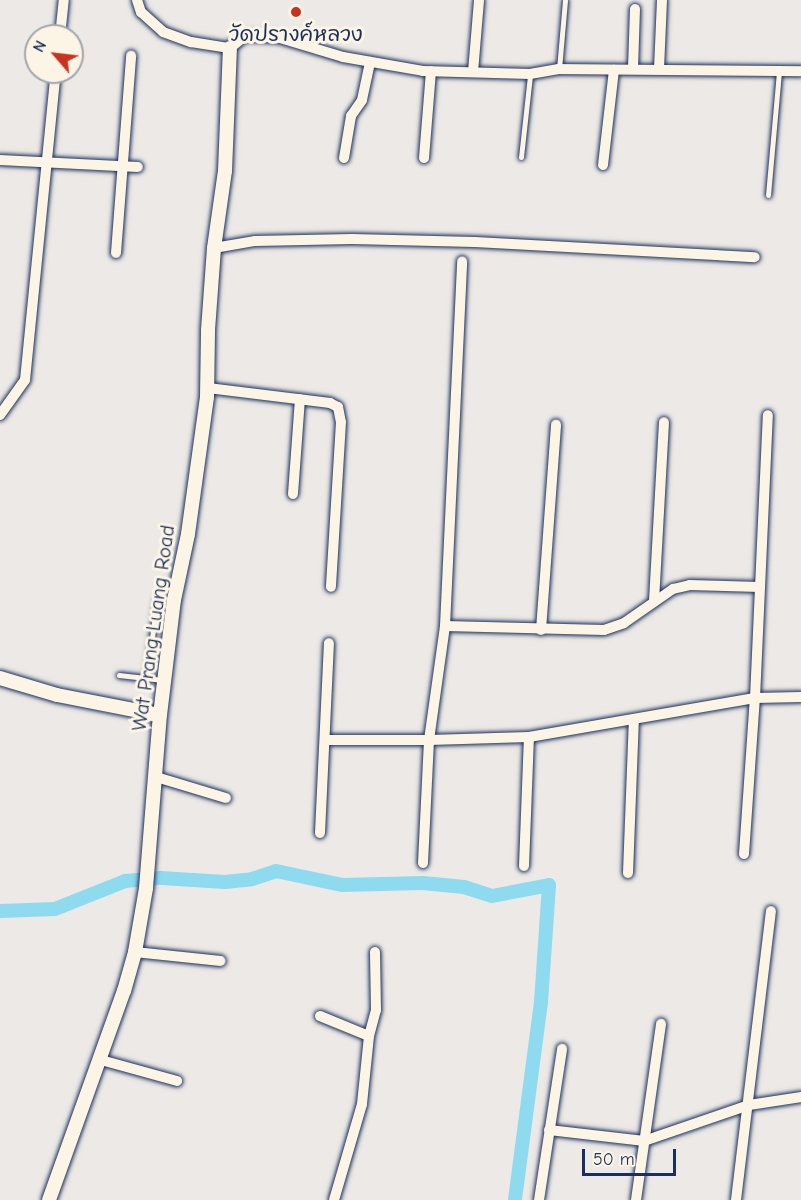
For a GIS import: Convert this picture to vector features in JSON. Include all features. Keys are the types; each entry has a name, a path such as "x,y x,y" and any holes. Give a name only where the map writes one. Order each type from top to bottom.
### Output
{"street":[{"path":"61,24 64,0"},
{"path":"473,72 479,0"},
{"path":"658,69 662,0"},
{"path":"140,2 141,12 163,32 191,42 230,48 245,36 280,38 343,57 431,71 530,74 558,69 801,71"},
{"path":"633,69 635,9"},
{"name":"Wat Prang Luang Road","path":"49,1200 101,1060 135,952 146,885 160,715 174,600 188,534 208,388 208,330 214,248 225,171 230,48"},
{"path":"116,254 131,56"},
{"path":"344,159 351,117 362,100 370,62"},
{"path":"603,165 614,70"},
{"path":"423,158 431,71"},
{"path":"0,415 25,380 55,84"},
{"path":"0,160 138,167"},
{"path":"214,248 255,241 352,239 475,242 755,257"},
{"path":"423,863 429,740 445,626 462,261"},
{"path":"208,388 330,403 338,407 340,412 331,587"},
{"path":"293,495 300,399"},
{"path":"744,854 755,698 768,415"},
{"path":"654,601 664,422"},
{"path":"541,630 556,425"},
{"path":"445,626 604,630 624,623 673,589 690,585 760,587"},
{"path":"320,833 329,643"},
{"path":"0,678 57,695 160,715"},
{"path":"325,740 529,737 755,698 801,697"},
{"path":"628,873 634,720"},
{"path":"524,866 529,737"},
{"path":"156,777 226,798"},
{"path":"736,1200 771,911"},
{"path":"135,952 221,962"},
{"path":"334,1200 362,1104 369,1036 377,997 375,952"},
{"path":"320,1016 369,1036"},
{"path":"636,1200 661,1024"},
{"path":"539,1200 562,1049"},
{"path":"101,1060 177,1082"},
{"path":"549,1130 644,1141 749,1105 801,1097"}],"lane":[{"path":"558,69 565,0"},
{"path":"768,195 779,70"},
{"path":"521,156 530,74"},
{"path":"147,677 157,599"},
{"path":"119,675 165,680"}],"waterway":[{"path":"0,911 55,909 125,881 161,878 225,882 252,879 276,871 342,885 423,883 464,887 492,896 549,885 541,1002 515,1200"}],"place":[{"name":"วัดปรางค์หลวง","path":"296,12"}]}
